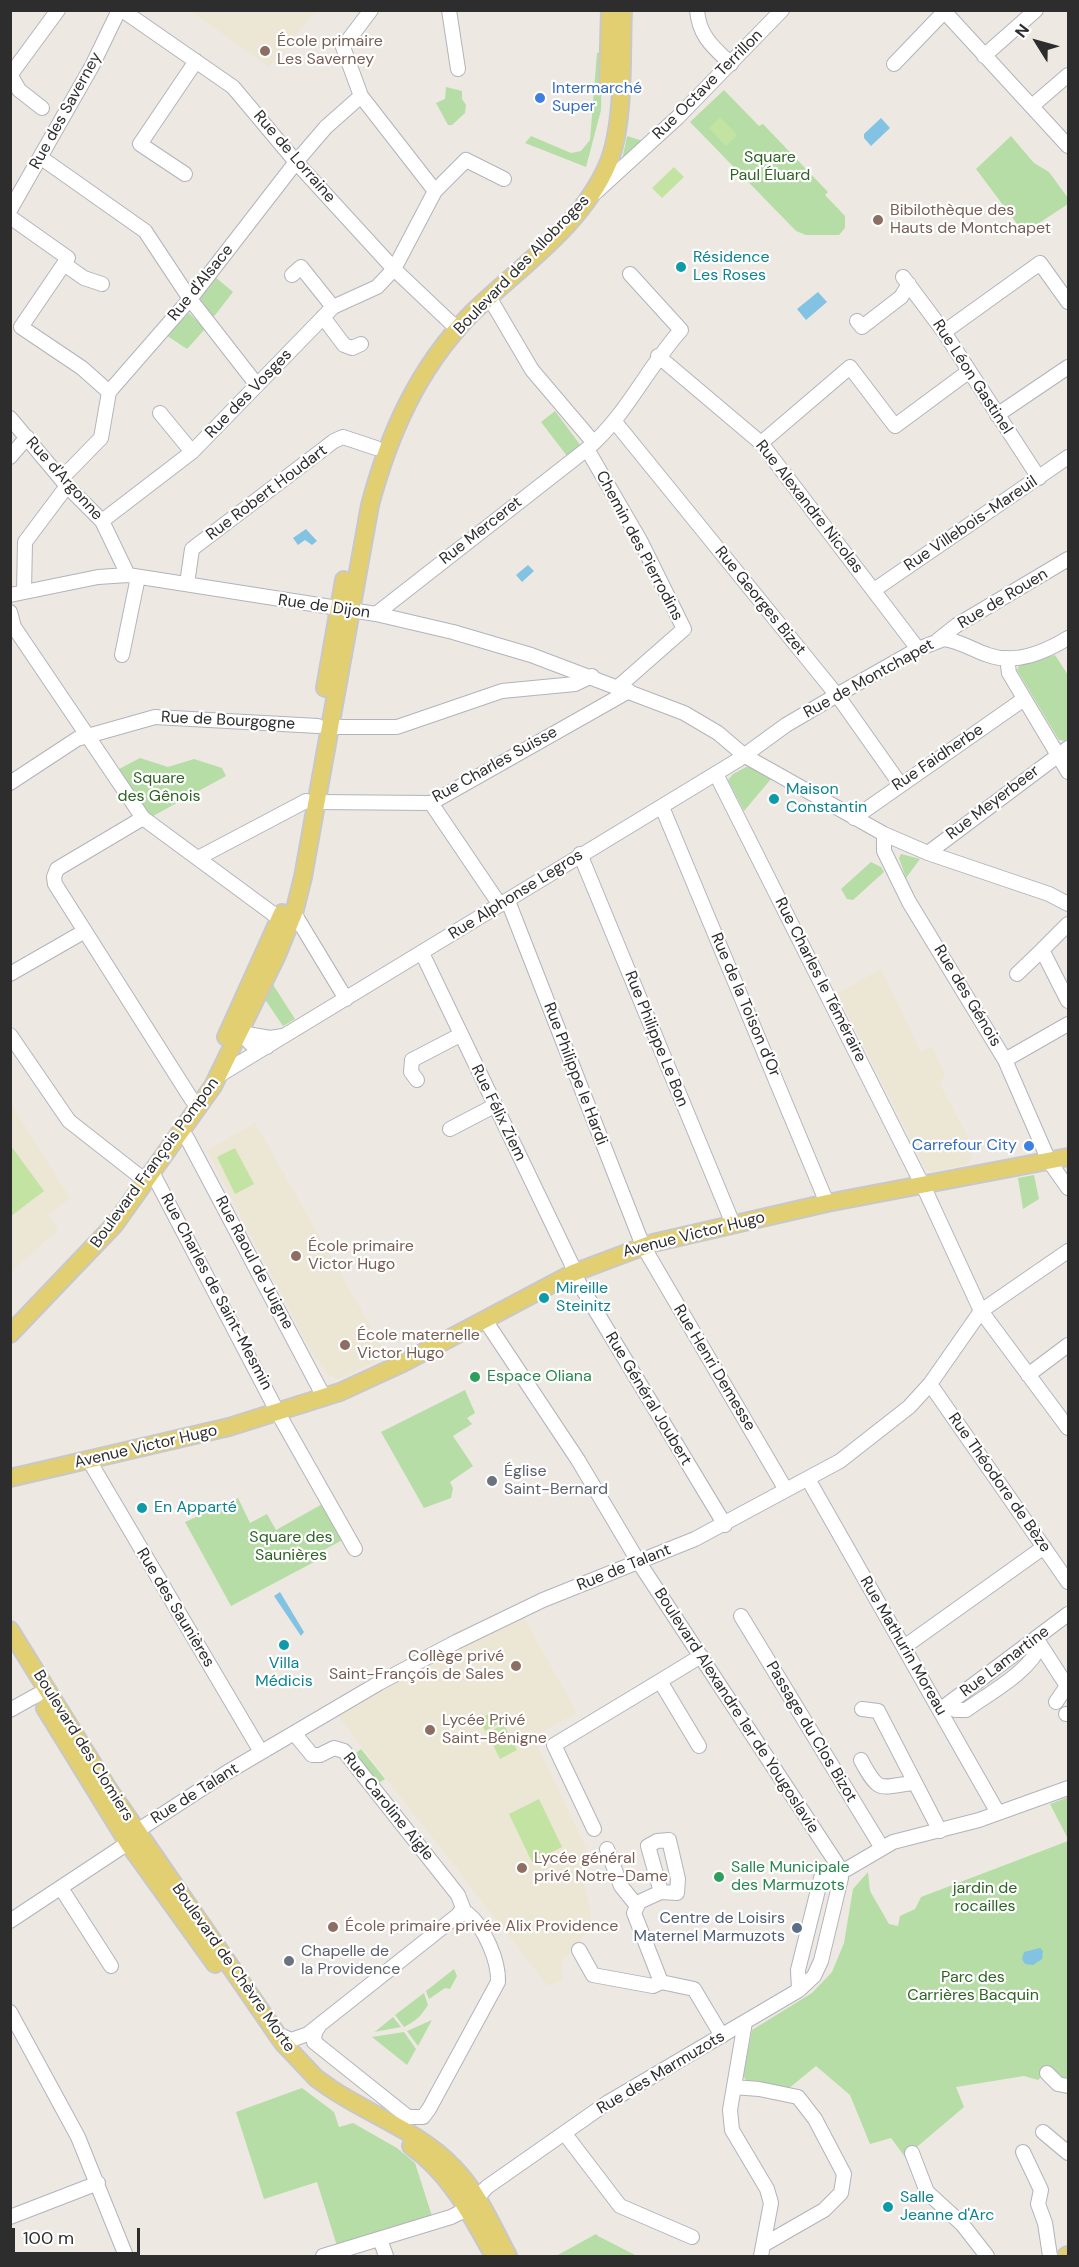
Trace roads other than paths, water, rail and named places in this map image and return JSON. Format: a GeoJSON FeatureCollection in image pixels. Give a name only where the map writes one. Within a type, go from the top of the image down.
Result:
{"type":"FeatureCollection","features":[{"type":"Feature","properties":{"kind":"main road","name":"Boulevard des Allobroges"},"geometry":{"type":"LineString","coordinates":[[344,610],[360,503],[376,448],[387,420],[414,372],[451,323],[567,210],[589,180],[600,156],[606,129],[610,10]]}},
{"type":"Feature","properties":{"kind":"main road","name":"Boulevard des Allobroges"},"geometry":{"type":"LineString","coordinates":[[344,610],[370,505],[397,423],[412,393],[437,356],[489,297],[566,225],[592,195],[609,162],[617,129],[623,10]]}},
{"type":"Feature","properties":{"kind":"main road","name":"Boulevard François Pompon"},"geometry":{"type":"LineString","coordinates":[[10,1320],[88,1240],[178,1135],[219,1076],[241,1033],[287,916],[291,884],[311,801],[344,610]]}},
{"type":"Feature","properties":{"kind":"main road","name":"Boulevard François Pompon"},"geometry":{"type":"LineString","coordinates":[[10,1334],[96,1246],[145,1174],[192,1100],[221,1048],[266,951],[287,916]]}},
{"type":"Feature","properties":{"kind":"main road"},"geometry":{"type":"LineString","coordinates":[[221,1048],[241,1033],[242,1015],[258,981],[266,951]]}},
{"type":"Feature","properties":{"kind":"main road","name":"Avenue Victor Hugo"},"geometry":{"type":"LineString","coordinates":[[11,1478],[90,1462],[278,1413],[403,1363],[573,1273],[643,1246],[827,1203],[1068,1157]]}},
{"type":"Feature","properties":{"kind":"main road","name":"Boulevard des Clomiers"},"geometry":{"type":"LineString","coordinates":[[10,1630],[132,1837]]}},
{"type":"Feature","properties":{"kind":"main road","name":"Boulevard des Clomiers"},"geometry":{"type":"LineString","coordinates":[[10,1650],[37,1695],[132,1837]]}},
{"type":"Feature","properties":{"kind":"main road","name":"Boulevard de Chèvre Morte"},"geometry":{"type":"LineString","coordinates":[[132,1837],[303,2065],[345,2098],[435,2150],[452,2165],[508,2256]]}},
{"type":"Feature","properties":{"kind":"main road","name":"Boulevard de Chèvre Morte"},"geometry":{"type":"LineString","coordinates":[[132,1837],[276,2048],[298,2074],[336,2103],[422,2154],[475,2202],[494,2256]]}},
{"type":"Feature","properties":{"kind":"main road"},"geometry":{"type":"LineString","coordinates":[[475,2202],[502,2256]]}},
{"type":"Feature","properties":{"kind":"street"},"geometry":{"type":"LineString","coordinates":[[42,108],[19,90],[11,74],[58,10]]}},
{"type":"Feature","properties":{"kind":"street","name":"Rue de Lorraine"},"geometry":{"type":"LineString","coordinates":[[120,10],[233,87],[296,162],[394,269],[451,323]]}},
{"type":"Feature","properties":{"kind":"street","name":"Rue des Saverney"},"geometry":{"type":"LineString","coordinates":[[10,210],[120,10]]}},
{"type":"Feature","properties":{"kind":"street"},"geometry":{"type":"LineString","coordinates":[[371,10],[343,47],[362,96],[435,191]]}},
{"type":"Feature","properties":{"kind":"street"},"geometry":{"type":"LineString","coordinates":[[449,10],[458,69]]}},
{"type":"Feature","properties":{"kind":"street"},"geometry":{"type":"LineString","coordinates":[[698,10],[698,25],[702,35],[731,64]]}},
{"type":"Feature","properties":{"kind":"street","name":"Rue Octave Terrillon"},"geometry":{"type":"LineString","coordinates":[[592,195],[634,159],[731,64],[782,10]]}},
{"type":"Feature","properties":{"kind":"street"},"geometry":{"type":"LineString","coordinates":[[984,56],[1036,10]]}},
{"type":"Feature","properties":{"kind":"street"},"geometry":{"type":"LineString","coordinates":[[894,64],[943,11],[1068,146]]}},
{"type":"Feature","properties":{"kind":"street"},"geometry":{"type":"LineString","coordinates":[[185,174],[140,144],[195,61]]}},
{"type":"Feature","properties":{"kind":"street"},"geometry":{"type":"LineString","coordinates":[[1032,106],[1068,75]]}},
{"type":"Feature","properties":{"kind":"street","name":"Rue d'Alsace"},"geometry":{"type":"LineString","coordinates":[[109,392],[190,299],[296,162],[326,127],[362,96]]}},
{"type":"Feature","properties":{"kind":"street"},"geometry":{"type":"LineString","coordinates":[[40,157],[145,231],[190,299],[257,385]]}},
{"type":"Feature","properties":{"kind":"street"},"geometry":{"type":"LineString","coordinates":[[609,162],[620,165],[634,159]]}},
{"type":"Feature","properties":{"kind":"street","name":"Rue des Vosges"},"geometry":{"type":"LineString","coordinates":[[102,521],[192,452],[328,312],[377,287],[394,269],[435,191],[466,160],[504,179]]}},
{"type":"Feature","properties":{"kind":"street"},"geometry":{"type":"LineString","coordinates":[[10,179],[24,186]]}},
{"type":"Feature","properties":{"kind":"street"},"geometry":{"type":"LineString","coordinates":[[10,217],[68,258],[21,327],[81,368],[109,392],[101,438],[64,483],[25,542],[17,594]]}},
{"type":"Feature","properties":{"kind":"street"},"geometry":{"type":"LineString","coordinates":[[944,333],[1040,263],[1068,302]]}},
{"type":"Feature","properties":{"kind":"street"},"geometry":{"type":"LineString","coordinates":[[64,264],[84,278],[102,284]]}},
{"type":"Feature","properties":{"kind":"street"},"geometry":{"type":"LineString","coordinates":[[292,275],[301,267],[328,312],[344,345],[352,348],[361,344]]}},
{"type":"Feature","properties":{"kind":"street","name":"Rue Merceret"},"geometry":{"type":"LineString","coordinates":[[376,614],[590,446],[615,422],[658,356],[681,330],[630,274]]}},
{"type":"Feature","properties":{"kind":"street","name":"Rue Léon Gastinel"},"geometry":{"type":"LineString","coordinates":[[901,297],[906,281],[944,333],[1039,478]]}},
{"type":"Feature","properties":{"kind":"street"},"geometry":{"type":"LineString","coordinates":[[489,297],[532,370],[590,446]]}},
{"type":"Feature","properties":{"kind":"street"},"geometry":{"type":"LineString","coordinates":[[856,321],[862,327],[901,297],[911,300],[920,299]]}},
{"type":"Feature","properties":{"kind":"street","name":"Rue Alexandre Nicolas"},"geometry":{"type":"LineString","coordinates":[[658,356],[761,443],[918,649]]}},
{"type":"Feature","properties":{"kind":"street"},"geometry":{"type":"LineString","coordinates":[[761,443],[850,367],[895,426],[968,372]]}},
{"type":"Feature","properties":{"kind":"street"},"geometry":{"type":"LineString","coordinates":[[997,415],[1068,367]]}},
{"type":"Feature","properties":{"kind":"street"},"geometry":{"type":"LineString","coordinates":[[160,413],[192,452]]}},
{"type":"Feature","properties":{"kind":"street","name":"Rue d'Argonne"},"geometry":{"type":"LineString","coordinates":[[10,418],[64,483],[102,521],[133,576]]}},
{"type":"Feature","properties":{"kind":"street","name":"Rue Georges Bizet"},"geometry":{"type":"LineString","coordinates":[[615,422],[837,695],[900,784]]}},
{"type":"Feature","properties":{"kind":"street"},"geometry":{"type":"LineString","coordinates":[[10,457],[27,437]]}},
{"type":"Feature","properties":{"kind":"street","name":"Rue Robert Houdart"},"geometry":{"type":"LineString","coordinates":[[187,584],[192,549],[334,441],[344,437],[376,448]]}},
{"type":"Feature","properties":{"kind":"street","name":"Chemin des Pierrodins"},"geometry":{"type":"LineString","coordinates":[[590,446],[684,629],[624,689]]}},
{"type":"Feature","properties":{"kind":"street","name":"Rue Villebois-Mareuil"},"geometry":{"type":"LineString","coordinates":[[874,590],[1068,457]]}},
{"type":"Feature","properties":{"kind":"street","name":"Rue de Rouen"},"geometry":{"type":"LineString","coordinates":[[938,640],[957,625],[1068,560]]}},
{"type":"Feature","properties":{"kind":"street"},"geometry":{"type":"LineString","coordinates":[[122,655],[133,576]]}},
{"type":"Feature","properties":{"kind":"street","name":"Rue de Dijon"},"geometry":{"type":"LineString","coordinates":[[17,594],[98,577],[133,576],[376,614],[453,632],[592,676],[684,713],[718,733],[745,756],[884,834],[928,853],[1049,894],[1068,904]]}},
{"type":"Feature","properties":{"kind":"street"},"geometry":{"type":"LineString","coordinates":[[10,612],[14,627],[143,818],[198,858],[287,916],[346,999]]}},
{"type":"Feature","properties":{"kind":"street","name":"Rue de Montchapet"},"geometry":{"type":"LineString","coordinates":[[745,756],[786,725],[918,649],[938,640],[950,640],[990,656],[1016,659],[1049,650],[1068,638]]}},
{"type":"Feature","properties":{"kind":"street"},"geometry":{"type":"LineString","coordinates":[[1007,658],[1007,668],[1024,699],[1063,751],[1068,772]]}},
{"type":"Feature","properties":{"kind":"street","name":"Rue de Bourgogne"},"geometry":{"type":"LineString","coordinates":[[10,783],[77,739],[155,717],[323,726],[397,727],[502,691],[575,684],[592,676]]}},
{"type":"Feature","properties":{"kind":"street","name":"Rue Charles Suisse"},"geometry":{"type":"LineString","coordinates":[[198,858],[311,801],[431,803],[624,689]]}},
{"type":"Feature","properties":{"kind":"street","name":"Rue Faidherbe"},"geometry":{"type":"LineString","coordinates":[[854,818],[1024,699]]}},
{"type":"Feature","properties":{"kind":"street","name":"Rue Meyerbeer"},"geometry":{"type":"LineString","coordinates":[[928,853],[1063,751]]}},
{"type":"Feature","properties":{"kind":"street","name":"Rue Alphonse Legros"},"geometry":{"type":"LineString","coordinates":[[219,1076],[266,1042],[288,1034],[745,756]]}},
{"type":"Feature","properties":{"kind":"street","name":"Rue Charles le Téméraire"},"geometry":{"type":"LineString","coordinates":[[716,774],[923,1186],[981,1311],[1068,1428]]}},
{"type":"Feature","properties":{"kind":"street","name":"Rue Philippe le Hardi"},"geometry":{"type":"LineString","coordinates":[[431,803],[504,903],[643,1246]]}},
{"type":"Feature","properties":{"kind":"street","name":"Rue de la Toison d'Or"},"geometry":{"type":"LineString","coordinates":[[662,807],[827,1203]]}},
{"type":"Feature","properties":{"kind":"street"},"geometry":{"type":"LineString","coordinates":[[143,818],[57,869],[54,877],[55,884],[192,1100]]}},
{"type":"Feature","properties":{"kind":"street","name":"Rue des Génois"},"geometry":{"type":"LineString","coordinates":[[884,834],[884,851],[909,902],[1005,1060],[1049,1161],[1068,1188]]}},
{"type":"Feature","properties":{"kind":"street","name":"Rue Philippe Le Bon"},"geometry":{"type":"LineString","coordinates":[[580,855],[733,1224]]}},
{"type":"Feature","properties":{"kind":"street"},"geometry":{"type":"LineString","coordinates":[[1017,974],[1068,924]]}},
{"type":"Feature","properties":{"kind":"street"},"geometry":{"type":"LineString","coordinates":[[10,974],[85,931]]}},
{"type":"Feature","properties":{"kind":"street"},"geometry":{"type":"LineString","coordinates":[[1042,950],[1068,1001]]}},
{"type":"Feature","properties":{"kind":"street","name":"Rue Félix Ziem"},"geometry":{"type":"LineString","coordinates":[[422,953],[573,1267],[573,1273]]}},
{"type":"Feature","properties":{"kind":"street"},"geometry":{"type":"LineString","coordinates":[[253,1007],[255,1024],[266,1042]]}},
{"type":"Feature","properties":{"kind":"street"},"geometry":{"type":"LineString","coordinates":[[1005,1060],[1068,1024]]}},
{"type":"Feature","properties":{"kind":"street","name":"Rue Alphonse Legros"},"geometry":{"type":"LineString","coordinates":[[241,1033],[266,1042]]}},
{"type":"Feature","properties":{"kind":"street"},"geometry":{"type":"LineString","coordinates":[[10,1035],[69,1121],[145,1174]]}},
{"type":"Feature","properties":{"kind":"street"},"geometry":{"type":"LineString","coordinates":[[417,1080],[411,1072],[412,1060],[460,1035]]}},
{"type":"Feature","properties":{"kind":"street"},"geometry":{"type":"LineString","coordinates":[[450,1129],[495,1106]]}},
{"type":"Feature","properties":{"kind":"street","name":"Rue Raoul de Juigne"},"geometry":{"type":"LineString","coordinates":[[178,1135],[187,1138],[324,1396]]}},
{"type":"Feature","properties":{"kind":"street","name":"Rue Charles de Saint-Mesmin"},"geometry":{"type":"LineString","coordinates":[[145,1174],[278,1413]]}},
{"type":"Feature","properties":{"kind":"street","name":"Rue Henri Demesse"},"geometry":{"type":"LineString","coordinates":[[643,1246],[786,1490]]}},
{"type":"Feature","properties":{"kind":"street","name":"Rue de Talant"},"geometry":{"type":"LineString","coordinates":[[10,1921],[261,1752],[465,1637],[725,1525],[840,1461],[909,1407],[930,1384],[981,1311],[1068,1251]]}},
{"type":"Feature","properties":{"kind":"street","name":"Rue Général Joubert"},"geometry":{"type":"LineString","coordinates":[[573,1273],[725,1525]]}},
{"type":"Feature","properties":{"kind":"street"},"geometry":{"type":"LineString","coordinates":[[500,1343],[501,1324],[510,1307]]}},
{"type":"Feature","properties":{"kind":"street","name":"Boulevard Alexandre 1er de Yougoslavie"},"geometry":{"type":"LineString","coordinates":[[485,1320],[578,1460],[638,1561],[840,1871]]}},
{"type":"Feature","properties":{"kind":"street"},"geometry":{"type":"LineString","coordinates":[[1028,1375],[1068,1345]]}},
{"type":"Feature","properties":{"kind":"street","name":"Rue Théodore de Bèze"},"geometry":{"type":"LineString","coordinates":[[930,1384],[1068,1582]]}},
{"type":"Feature","properties":{"kind":"street"},"geometry":{"type":"LineString","coordinates":[[278,1413],[355,1549]]}},
{"type":"Feature","properties":{"kind":"street","name":"Rue des Saunières"},"geometry":{"type":"LineString","coordinates":[[90,1462],[261,1752]]}},
{"type":"Feature","properties":{"kind":"street","name":"Rue Mathurin Moreau"},"geometry":{"type":"LineString","coordinates":[[808,1479],[904,1647],[944,1707],[998,1813]]}},
{"type":"Feature","properties":{"kind":"street"},"geometry":{"type":"LineString","coordinates":[[904,1647],[1044,1547]]}},
{"type":"Feature","properties":{"kind":"street","name":"Rue Lamartine"},"geometry":{"type":"LineString","coordinates":[[944,1707],[1039,1642],[1068,1614]]}},
{"type":"Feature","properties":{"kind":"street","name":"Passage du Clos Bizot"},"geometry":{"type":"LineString","coordinates":[[741,1616],[882,1848]]}},
{"type":"Feature","properties":{"kind":"street"},"geometry":{"type":"LineString","coordinates":[[1039,1642],[1067,1686],[1056,1702]]}},
{"type":"Feature","properties":{"kind":"street"},"geometry":{"type":"LineString","coordinates":[[594,1828],[554,1745],[701,1656]]}},
{"type":"Feature","properties":{"kind":"street"},"geometry":{"type":"LineString","coordinates":[[660,1681],[699,1746]]}},
{"type":"Feature","properties":{"kind":"street"},"geometry":{"type":"LineString","coordinates":[[10,1710],[37,1695]]}},
{"type":"Feature","properties":{"kind":"street"},"geometry":{"type":"LineString","coordinates":[[862,1709],[878,1711],[940,1831]]}},
{"type":"Feature","properties":{"kind":"street","name":"Rue Caroline Aigle"},"geometry":{"type":"LineString","coordinates":[[294,1733],[306,1750],[314,1756],[334,1748],[342,1749],[459,1895],[463,1906],[459,1915]]}},
{"type":"Feature","properties":{"kind":"street"},"geometry":{"type":"LineString","coordinates":[[861,1760],[873,1782],[880,1787],[891,1788],[915,1783]]}},
{"type":"Feature","properties":{"kind":"street"},"geometry":{"type":"LineString","coordinates":[[799,1990],[798,1970],[821,1878],[840,1871],[893,1842],[940,1831],[1068,1788]]}},
{"type":"Feature","properties":{"kind":"street"},"geometry":{"type":"LineString","coordinates":[[607,1849],[621,1886],[637,1906]]}},
{"type":"Feature","properties":{"kind":"street","name":"Rue des Marmuzots"},"geometry":{"type":"LineString","coordinates":[[475,2202],[607,2103],[799,1990],[814,1976],[821,1961],[840,1871]]}},
{"type":"Feature","properties":{"kind":"street"},"geometry":{"type":"LineString","coordinates":[[61,1887],[111,1966]]}},
{"type":"Feature","properties":{"kind":"street"},"geometry":{"type":"LineString","coordinates":[[661,1892],[639,1902],[634,1913],[661,1982]]}},
{"type":"Feature","properties":{"kind":"street"},"geometry":{"type":"LineString","coordinates":[[278,2034],[287,2040],[297,2039],[319,2026],[459,1915],[467,1913],[478,1924],[497,1966],[498,1982],[426,2114],[418,2119],[408,2117],[314,2042],[307,2042],[302,2047],[303,2065]]}},
{"type":"Feature","properties":{"kind":"street"},"geometry":{"type":"LineString","coordinates":[[579,1950],[593,1975],[653,1986],[661,1982],[694,1989],[722,2036]]}},
{"type":"Feature","properties":{"kind":"street"},"geometry":{"type":"LineString","coordinates":[[10,2012],[78,2137],[126,2256]]}},
{"type":"Feature","properties":{"kind":"street"},"geometry":{"type":"LineString","coordinates":[[745,2022],[730,2110],[732,2130],[767,2189],[771,2204],[762,2251]]}},
{"type":"Feature","properties":{"kind":"street"},"geometry":{"type":"LineString","coordinates":[[314,2042],[315,2032],[319,2026]]}},
{"type":"Feature","properties":{"kind":"street"},"geometry":{"type":"LineString","coordinates":[[1043,2077],[1063,2085]]}},
{"type":"Feature","properties":{"kind":"street"},"geometry":{"type":"LineString","coordinates":[[734,2087],[759,2089],[798,2097],[815,2119],[844,2174],[841,2193],[824,2210],[762,2251]]}},
{"type":"Feature","properties":{"kind":"street"},"geometry":{"type":"LineString","coordinates":[[1043,2132],[1068,2153]]}},
{"type":"Feature","properties":{"kind":"street"},"geometry":{"type":"LineString","coordinates":[[565,2134],[620,2206],[692,2237]]}},
{"type":"Feature","properties":{"kind":"street"},"geometry":{"type":"LineString","coordinates":[[1023,2152],[1041,2190],[1038,2204],[1045,2223],[1050,2256]]}},
{"type":"Feature","properties":{"kind":"street"},"geometry":{"type":"LineString","coordinates":[[912,2153],[927,2192],[962,2224],[987,2256]]}},
{"type":"Feature","properties":{"kind":"street"},"geometry":{"type":"LineString","coordinates":[[10,2217],[98,2183]]}},
{"type":"Feature","properties":{"kind":"street"},"geometry":{"type":"LineString","coordinates":[[324,2256],[380,2239],[475,2202]]}},
{"type":"Feature","properties":{"kind":"street"},"geometry":{"type":"LineString","coordinates":[[380,2239],[386,2256]]}},
{"type":"Feature","properties":{"kind":"water"},"geometry":{"type":"Polygon","coordinates":[[[881,118],[890,128],[871,146],[864,138],[864,134],[881,118]]]}},
{"type":"Feature","properties":{"kind":"water"},"geometry":{"type":"Polygon","coordinates":[[[818,292],[827,302],[806,320],[797,309],[818,292]]]}},
{"type":"Feature","properties":{"kind":"water"},"geometry":{"type":"Polygon","coordinates":[[[306,529],[317,541],[312,545],[305,540],[298,545],[293,538],[306,529]]]}},
{"type":"Feature","properties":{"kind":"water"},"geometry":{"type":"Polygon","coordinates":[[[528,565],[534,571],[522,582],[516,575],[528,565]]]}},
{"type":"Feature","properties":{"kind":"water"},"geometry":{"type":"Polygon","coordinates":[[[280,1592],[304,1632],[301,1636],[274,1596],[280,1592]]]}},
{"type":"Feature","properties":{"kind":"water"},"geometry":{"type":"Polygon","coordinates":[[[1040,1948],[1043,1951],[1042,1959],[1033,1965],[1025,1964],[1022,1959],[1024,1952],[1040,1948]]]}},
{"type":"Feature","properties":{"kind":"place","name":"École primaire Les Saverney"},"geometry":{"type":"Point","coordinates":[265,51]}},
{"type":"Feature","properties":{"kind":"place","name":"Intermarché Super"},"geometry":{"type":"Point","coordinates":[540,98]}},
{"type":"Feature","properties":{"kind":"place","name":"Bibilothèque des Hauts de Montchapet"},"geometry":{"type":"Point","coordinates":[878,220]}},
{"type":"Feature","properties":{"kind":"place","name":"Résidence Les Roses"},"geometry":{"type":"Point","coordinates":[681,267]}},
{"type":"Feature","properties":{"kind":"place","name":"Maison Constantin"},"geometry":{"type":"Point","coordinates":[774,799]}},
{"type":"Feature","properties":{"kind":"place","name":"Carrefour City"},"geometry":{"type":"Point","coordinates":[1029,1146]}},
{"type":"Feature","properties":{"kind":"place","name":"École primaire Victor Hugo"},"geometry":{"type":"Point","coordinates":[296,1256]}},
{"type":"Feature","properties":{"kind":"place","name":"Mireille Steinitz"},"geometry":{"type":"Point","coordinates":[544,1298]}},
{"type":"Feature","properties":{"kind":"place","name":"École maternelle Victor Hugo"},"geometry":{"type":"Point","coordinates":[345,1345]}},
{"type":"Feature","properties":{"kind":"place","name":"Espace Oliana"},"geometry":{"type":"Point","coordinates":[475,1377]}},
{"type":"Feature","properties":{"kind":"place","name":"Église Saint-Bernard"},"geometry":{"type":"Point","coordinates":[492,1481]}},
{"type":"Feature","properties":{"kind":"place","name":"En Apparté"},"geometry":{"type":"Point","coordinates":[142,1508]}},
{"type":"Feature","properties":{"kind":"place","name":"Villa Médicis"},"geometry":{"type":"Point","coordinates":[284,1645]}},
{"type":"Feature","properties":{"kind":"place","name":"Collège privé Saint-François de Sales"},"geometry":{"type":"Point","coordinates":[516,1666]}},
{"type":"Feature","properties":{"kind":"place","name":"Lycée Privé Saint-Bénigne"},"geometry":{"type":"Point","coordinates":[430,1730]}},
{"type":"Feature","properties":{"kind":"place","name":"Lycée général privé Notre-Dame"},"geometry":{"type":"Point","coordinates":[522,1868]}},
{"type":"Feature","properties":{"kind":"place","name":"Salle Municipale des Marmuzots"},"geometry":{"type":"Point","coordinates":[719,1877]}},
{"type":"Feature","properties":{"kind":"place","name":"École primaire privée Alix Providence"},"geometry":{"type":"Point","coordinates":[333,1927]}},
{"type":"Feature","properties":{"kind":"place","name":"Centre de Loisirs Maternel Marmuzots"},"geometry":{"type":"Point","coordinates":[797,1928]}},
{"type":"Feature","properties":{"kind":"place","name":"Chapelle de la Providence"},"geometry":{"type":"Point","coordinates":[289,1961]}},
{"type":"Feature","properties":{"kind":"place","name":"Salle Jeanne d'Arc"},"geometry":{"type":"Point","coordinates":[888,2207]}},
{"type":"Feature","properties":{"kind":"park label","name":"Square Paul Éluard"},"geometry":{"type":"Point","coordinates":[770,167]}},
{"type":"Feature","properties":{"kind":"park label","name":"Square des Gênois"},"geometry":{"type":"Point","coordinates":[159,788]}},
{"type":"Feature","properties":{"kind":"park label","name":"Square des Saunières"},"geometry":{"type":"Point","coordinates":[291,1547]}},
{"type":"Feature","properties":{"kind":"park label","name":"jardin de rocailles"},"geometry":{"type":"Point","coordinates":[985,1898]}},
{"type":"Feature","properties":{"kind":"park label","name":"Parc des Carrières Bacquin"},"geometry":{"type":"Point","coordinates":[973,1987]}}]}
